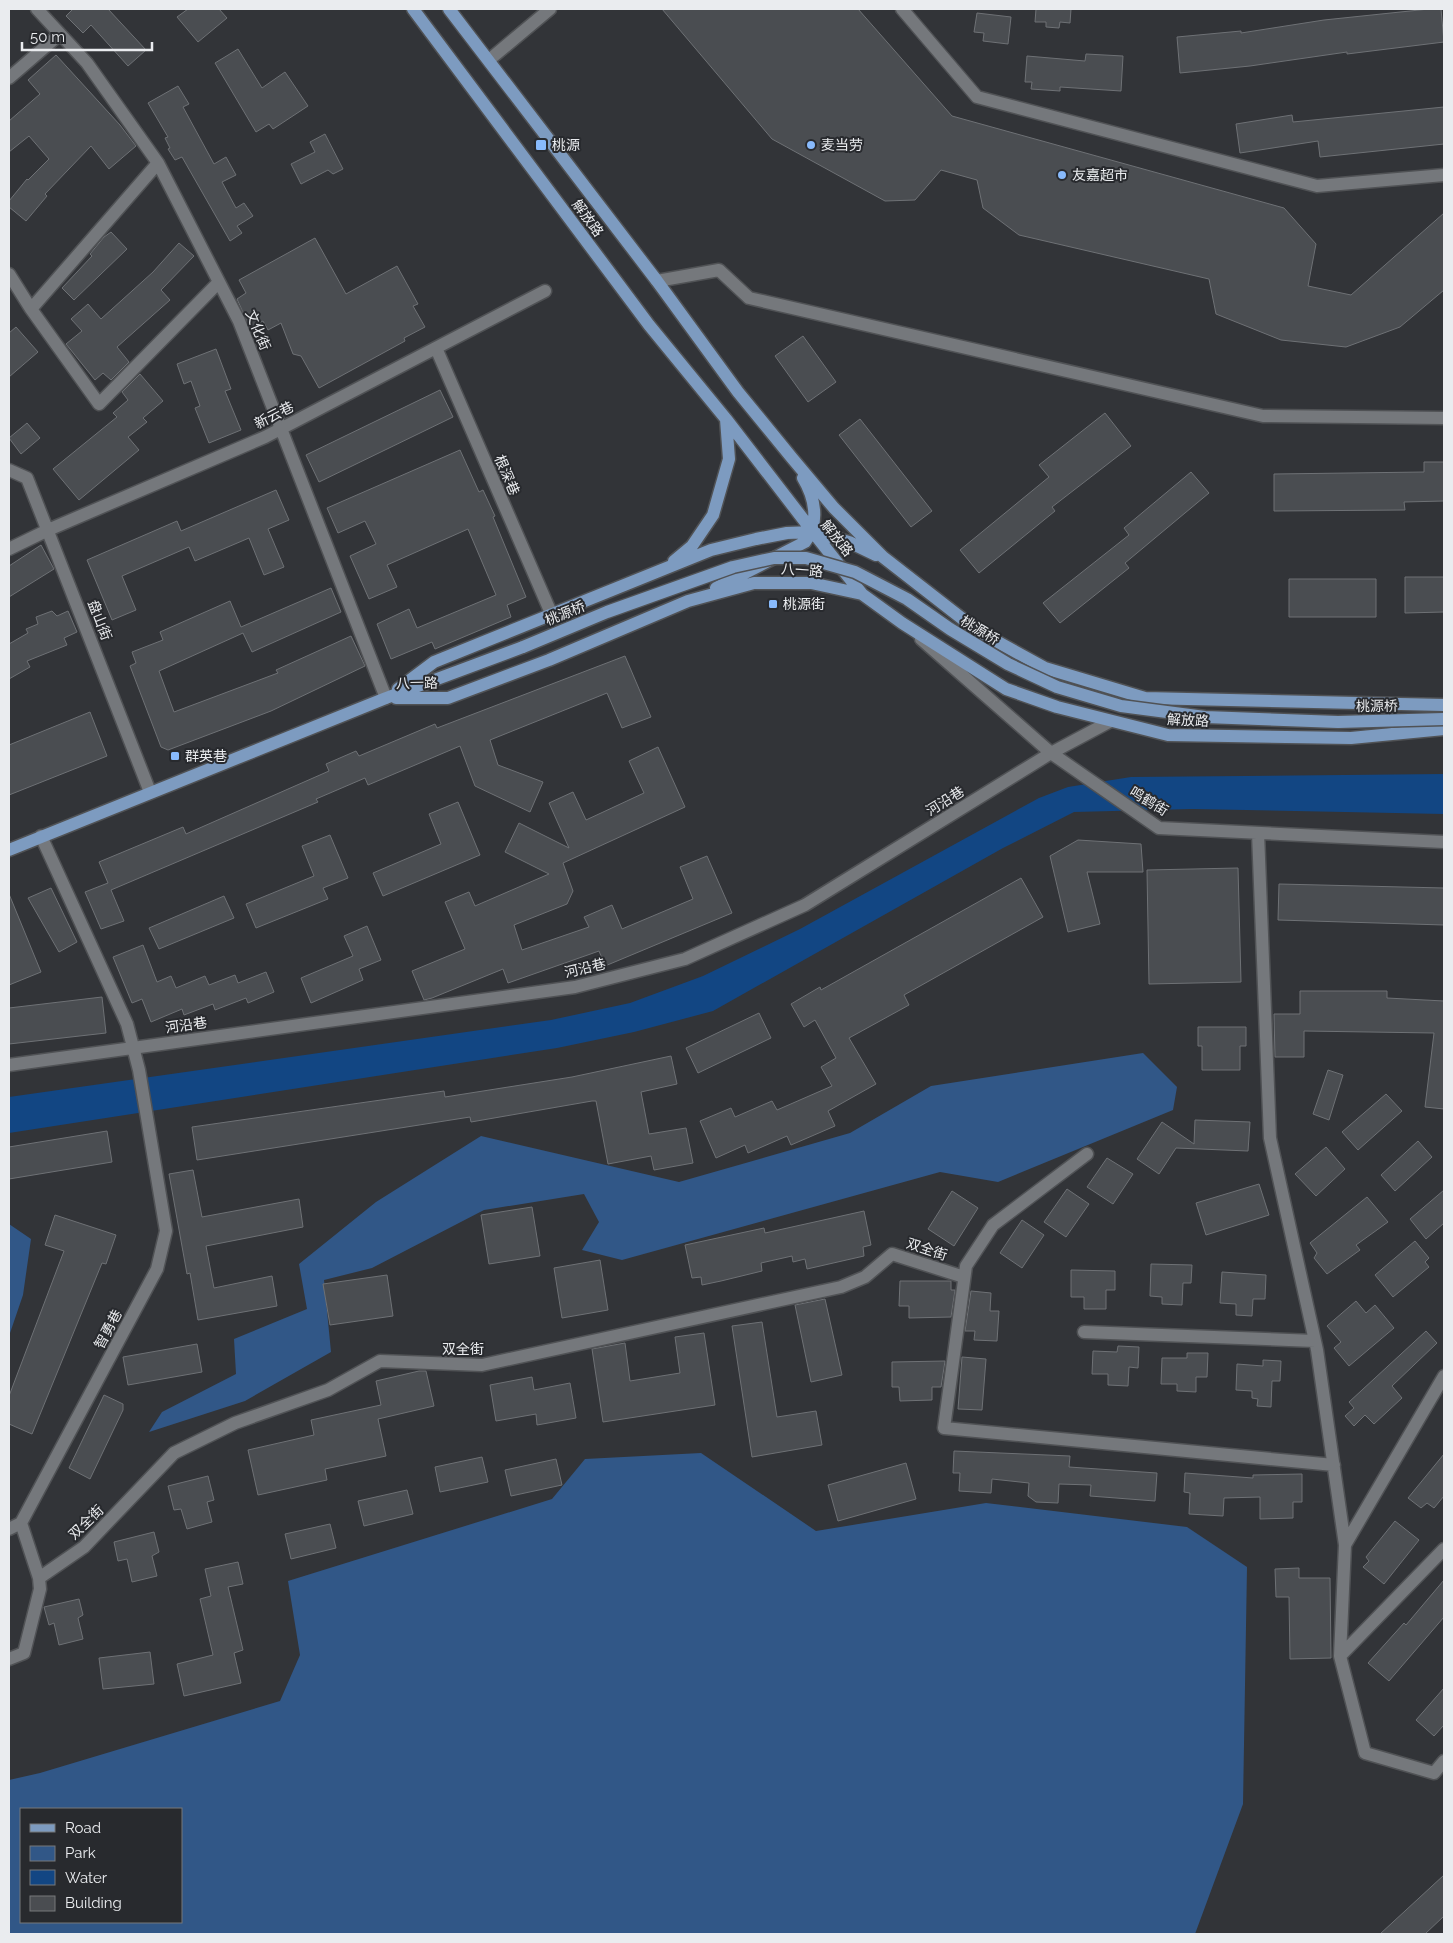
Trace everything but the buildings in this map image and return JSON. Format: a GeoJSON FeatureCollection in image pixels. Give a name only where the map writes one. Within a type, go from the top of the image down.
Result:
{"type":"FeatureCollection","features":[{"type":"Feature","properties":{"kind":"main road","name":"解放路"},"geometry":{"type":"LineString","coordinates":[[413,9],[649,325],[726,419],[862,594],[902,623],[1006,689],[1057,708],[1168,735],[1351,738],[1444,729]]}},
{"type":"Feature","properties":{"kind":"main road","name":"解放路"},"geometry":{"type":"LineString","coordinates":[[449,9],[657,281],[738,392],[834,508],[883,558],[986,636],[1045,668],[1145,698],[1444,705]]}},
{"type":"Feature","properties":{"kind":"main road"},"geometry":{"type":"LineString","coordinates":[[665,569],[692,546],[714,515],[729,459],[726,419]]}},
{"type":"Feature","properties":{"kind":"main road"},"geometry":{"type":"LineString","coordinates":[[688,601],[794,550],[806,542],[813,532],[815,514],[811,496],[792,458]]}},
{"type":"Feature","properties":{"kind":"main road"},"geometry":{"type":"LineString","coordinates":[[386,698],[434,662],[551,613],[711,550],[787,533],[813,532],[849,542],[883,558]]}},
{"type":"Feature","properties":{"kind":"main road","name":"桃源桥"},"geometry":{"type":"LineString","coordinates":[[386,698],[524,647],[607,612],[733,567],[774,558],[806,558],[856,572],[908,599],[950,629],[1008,664],[1057,688],[1121,706],[1204,716],[1338,722],[1444,719]]}},
{"type":"Feature","properties":{"kind":"main road","name":"八一路"},"geometry":{"type":"LineString","coordinates":[[9,850],[386,698],[448,698],[549,660],[688,601],[754,583],[811,583],[862,594]]}},
{"type":"Feature","properties":{"kind":"street","name":"文化街"},"geometry":{"type":"LineString","coordinates":[[37,9],[86,63],[158,163],[239,321],[386,698]]}},
{"type":"Feature","properties":{"kind":"street"},"geometry":{"type":"LineString","coordinates":[[489,60],[550,9]]}},
{"type":"Feature","properties":{"kind":"street"},"geometry":{"type":"LineString","coordinates":[[902,9],[977,97],[1317,186],[1444,175]]}},
{"type":"Feature","properties":{"kind":"street"},"geometry":{"type":"LineString","coordinates":[[9,78],[60,34]]}},
{"type":"Feature","properties":{"kind":"street"},"geometry":{"type":"LineString","coordinates":[[31,309],[158,163]]}},
{"type":"Feature","properties":{"kind":"street"},"geometry":{"type":"LineString","coordinates":[[657,281],[719,270],[749,298],[1263,416],[1444,418]]}},
{"type":"Feature","properties":{"kind":"street"},"geometry":{"type":"LineString","coordinates":[[9,274],[31,309],[98,404],[219,282]]}},
{"type":"Feature","properties":{"kind":"street","name":"新云巷"},"geometry":{"type":"LineString","coordinates":[[9,549],[48,530],[282,429],[545,290]]}},
{"type":"Feature","properties":{"kind":"street","name":"根深巷"},"geometry":{"type":"LineString","coordinates":[[436,348],[551,613]]}},
{"type":"Feature","properties":{"kind":"street","name":"盘山街"},"geometry":{"type":"LineString","coordinates":[[9,470],[27,478],[150,792]]}},
{"type":"Feature","properties":{"kind":"street","name":"鸣鹤街"},"geometry":{"type":"LineString","coordinates":[[902,623],[1051,753],[1159,828],[1444,842]]}},
{"type":"Feature","properties":{"kind":"street","name":"河沿巷"},"geometry":{"type":"LineString","coordinates":[[9,1065],[575,987],[685,959],[805,905],[1051,753],[1109,722]]}},
{"type":"Feature","properties":{"kind":"street"},"geometry":{"type":"LineString","coordinates":[[1258,833],[1270,1138],[1315,1342],[1345,1545],[1340,1656],[1365,1753],[1434,1773],[1444,1761]]}},
{"type":"Feature","properties":{"kind":"street","name":"智勇巷"},"geometry":{"type":"LineString","coordinates":[[21,1522],[158,1269],[166,1230],[139,1070],[127,1024],[41,836]]}},
{"type":"Feature","properties":{"kind":"street"},"geometry":{"type":"LineString","coordinates":[[1087,1154],[993,1225],[966,1266],[944,1428],[1334,1465]]}},
{"type":"Feature","properties":{"kind":"street","name":"双全街"},"geometry":{"type":"LineString","coordinates":[[39,1578],[84,1547],[174,1453],[235,1423],[328,1390],[380,1361],[482,1366],[841,1286],[865,1278],[892,1254],[964,1277]]}},
{"type":"Feature","properties":{"kind":"street"},"geometry":{"type":"LineString","coordinates":[[1084,1332],[1315,1342]]}},
{"type":"Feature","properties":{"kind":"street"},"geometry":{"type":"LineString","coordinates":[[1345,1545],[1444,1376]]}},
{"type":"Feature","properties":{"kind":"street"},"geometry":{"type":"LineString","coordinates":[[9,1529],[21,1522],[39,1578],[40,1589],[24,1653],[9,1660]]}},
{"type":"Feature","properties":{"kind":"street"},"geometry":{"type":"LineString","coordinates":[[1340,1656],[1444,1549]]}},
{"type":"Feature","properties":{"kind":"green space"},"geometry":{"type":"Polygon","coordinates":[[[1143,1053],[1177,1087],[1173,1110],[998,1182],[940,1172],[622,1260],[582,1250],[599,1222],[584,1194],[484,1210],[372,1268],[324,1280],[331,1352],[245,1401],[149,1432],[162,1412],[236,1374],[234,1339],[307,1309],[299,1264],[376,1202],[481,1136],[679,1182],[850,1133],[931,1086],[1143,1053]]]}},
{"type":"Feature","properties":{"kind":"green space"},"geometry":{"type":"Polygon","coordinates":[[[9,1224],[31,1239],[23,1295],[9,1336],[9,1224]]]}},
{"type":"Feature","properties":{"kind":"green space"},"geometry":{"type":"Polygon","coordinates":[[[701,1453],[816,1531],[986,1503],[1187,1527],[1247,1567],[1243,1804],[1195,1934],[9,1934],[9,1780],[40,1773],[280,1701],[300,1655],[288,1581],[552,1499],[585,1459],[701,1453]]]}},
{"type":"Feature","properties":{"kind":"water"},"geometry":{"type":"Polygon","coordinates":[[[1444,774],[1444,814],[1192,809],[1074,812],[1003,848],[713,1011],[634,1032],[557,1048],[9,1133],[9,1097],[551,1020],[630,1003],[703,976],[800,929],[1039,798],[1068,787],[1131,777],[1444,774]]]}},
{"type":"Feature","properties":{"kind":"place","name":"桃源"},"geometry":{"type":"Point","coordinates":[541,145]}},
{"type":"Feature","properties":{"kind":"place","name":"麦当劳"},"geometry":{"type":"Point","coordinates":[811,145]}},
{"type":"Feature","properties":{"kind":"place","name":"友嘉超市"},"geometry":{"type":"Point","coordinates":[1062,175]}},
{"type":"Feature","properties":{"kind":"place","name":"桃源街"},"geometry":{"type":"Point","coordinates":[773,604]}},
{"type":"Feature","properties":{"kind":"place","name":"群英巷"},"geometry":{"type":"Point","coordinates":[175,756]}}]}
